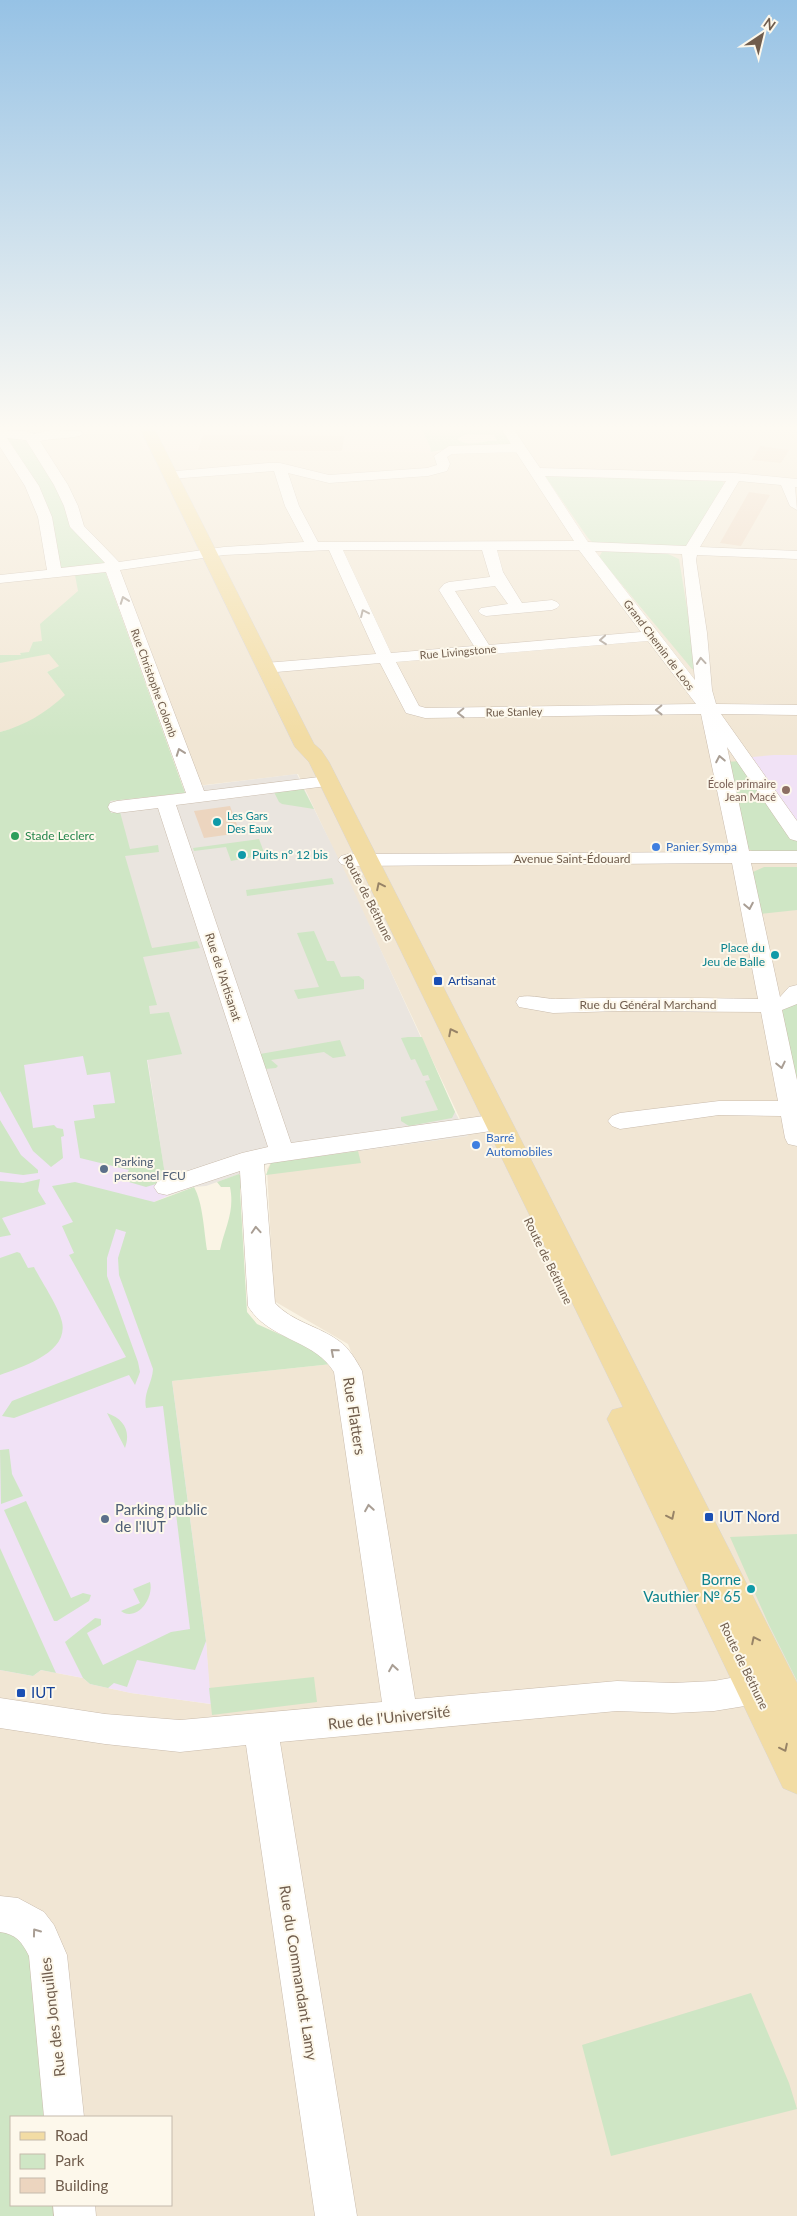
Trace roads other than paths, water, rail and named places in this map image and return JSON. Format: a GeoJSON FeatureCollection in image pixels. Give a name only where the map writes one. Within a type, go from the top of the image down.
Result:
{"type":"FeatureCollection","features":[{"type":"Feature","properties":{"kind":"main road","name":"Route de Béthune"},"geometry":{"type":"LineString","coordinates":[[200,534],[305,746],[304,756],[322,781],[357,860],[490,1124],[767,1686],[797,1775]]}},
{"type":"Feature","properties":{"kind":"main road","name":"Route de Béthune"},"geometry":{"type":"LineString","coordinates":[[767,1686],[797,1723]]}},
{"type":"Feature","properties":{"kind":"street"},"geometry":{"type":"LineString","coordinates":[[48,531],[55,574]]}},
{"type":"Feature","properties":{"kind":"street"},"geometry":{"type":"LineString","coordinates":[[82,531],[112,561],[113,567]]}},
{"type":"Feature","properties":{"kind":"street"},"geometry":{"type":"LineString","coordinates":[[307,531],[311,546]]}},
{"type":"Feature","properties":{"kind":"street","name":"Grand Chemin de Loos"},"geometry":{"type":"LineString","coordinates":[[575,531],[652,636],[720,723],[797,835]]}},
{"type":"Feature","properties":{"kind":"street"},"geometry":{"type":"LineString","coordinates":[[702,531],[690,551],[689,560],[708,709],[713,723],[797,1138]]}},
{"type":"Feature","properties":{"kind":"street"},"geometry":{"type":"LineString","coordinates":[[200,534],[248,549]]}},
{"type":"Feature","properties":{"kind":"street"},"geometry":{"type":"LineString","coordinates":[[0,588],[7,578],[113,567],[208,553],[311,546],[584,546],[795,558]]}},
{"type":"Feature","properties":{"kind":"street","name":"Rue Stanley"},"geometry":{"type":"LineString","coordinates":[[334,546],[385,657],[412,709],[425,713],[708,709],[797,710]]}},
{"type":"Feature","properties":{"kind":"street"},"geometry":{"type":"LineString","coordinates":[[489,546],[492,566],[498,581],[518,608]]}},
{"type":"Feature","properties":{"kind":"street"},"geometry":{"type":"LineString","coordinates":[[151,562],[190,562],[204,565],[218,572]]}},
{"type":"Feature","properties":{"kind":"street","name":"Rue Christophe Colomb"},"geometry":{"type":"LineString","coordinates":[[113,567],[113,572],[197,798]]}},
{"type":"Feature","properties":{"kind":"street"},"geometry":{"type":"LineString","coordinates":[[484,650],[447,590],[449,587],[457,584],[498,581]]}},
{"type":"Feature","properties":{"kind":"street"},"geometry":{"type":"LineString","coordinates":[[486,611],[552,605]]}},
{"type":"Feature","properties":{"kind":"street","name":"Rue Livingstone"},"geometry":{"type":"LineString","coordinates":[[265,668],[652,636]]}},
{"type":"Feature","properties":{"kind":"street"},"geometry":{"type":"LineString","coordinates":[[117,807],[322,781]]}},
{"type":"Feature","properties":{"kind":"street","name":"Rue de l'Artisanat"},"geometry":{"type":"LineString","coordinates":[[165,801],[282,1152]]}},
{"type":"Feature","properties":{"kind":"street","name":"Avenue Saint-Édouard"},"geometry":{"type":"LineString","coordinates":[[357,860],[797,857]]}},
{"type":"Feature","properties":{"kind":"street"},"geometry":{"type":"LineString","coordinates":[[769,1006],[787,1002],[797,992]]}},
{"type":"Feature","properties":{"kind":"street","name":"Rue du Général Marchand"},"geometry":{"type":"LineString","coordinates":[[527,1002],[553,1006],[619,1004],[769,1006]]}},
{"type":"Feature","properties":{"kind":"street"},"geometry":{"type":"LineString","coordinates":[[620,1121],[719,1108],[790,1109]]}},
{"type":"Feature","properties":{"kind":"street"},"geometry":{"type":"LineString","coordinates":[[167,1187],[251,1159],[282,1152],[490,1124]]}},
{"type":"Feature","properties":{"kind":"street","name":"Rue Flatters"},"geometry":{"type":"LineString","coordinates":[[251,1159],[262,1306],[271,1316],[331,1349],[342,1360],[348,1371],[401,1716]]}},
{"type":"Feature","properties":{"kind":"street","name":"Rue de l'Université"},"geometry":{"type":"LineString","coordinates":[[0,1713],[148,1735],[180,1736],[617,1696],[657,1698],[747,1692],[767,1686]]}},
{"type":"Feature","properties":{"kind":"street","name":"Rue du Commandant Lamy"},"geometry":{"type":"LineString","coordinates":[[262,1730],[336,2216]]}},
{"type":"Feature","properties":{"kind":"street","name":"Rue des Jonquilles"},"geometry":{"type":"LineString","coordinates":[[0,1914],[12,1914],[27,1921],[40,1935],[48,1955],[64,2116]]}},
{"type":"Feature","properties":{"kind":"place","name":"École primaire Jean Macé"},"geometry":{"type":"Point","coordinates":[786,790]}},
{"type":"Feature","properties":{"kind":"place","name":"Les Gars Des Eaux"},"geometry":{"type":"Point","coordinates":[217,822]}},
{"type":"Feature","properties":{"kind":"place","name":"Stade Leclerc"},"geometry":{"type":"Point","coordinates":[15,836]}},
{"type":"Feature","properties":{"kind":"place","name":"Panier Sympa"},"geometry":{"type":"Point","coordinates":[656,847]}},
{"type":"Feature","properties":{"kind":"place","name":"Puits n° 12 bis"},"geometry":{"type":"Point","coordinates":[242,855]}},
{"type":"Feature","properties":{"kind":"place","name":"Place du Jeu de Balle"},"geometry":{"type":"Point","coordinates":[775,955]}},
{"type":"Feature","properties":{"kind":"place","name":"Artisanat"},"geometry":{"type":"Point","coordinates":[438,981]}},
{"type":"Feature","properties":{"kind":"place","name":"Barré Automobiles"},"geometry":{"type":"Point","coordinates":[476,1145]}},
{"type":"Feature","properties":{"kind":"place","name":"Parking personel FCU"},"geometry":{"type":"Point","coordinates":[104,1169]}},
{"type":"Feature","properties":{"kind":"place","name":"IUT Nord"},"geometry":{"type":"Point","coordinates":[709,1517]}},
{"type":"Feature","properties":{"kind":"place","name":"Parking public de l'IUT"},"geometry":{"type":"Point","coordinates":[105,1519]}},
{"type":"Feature","properties":{"kind":"place","name":"Borne Vauthier № 65"},"geometry":{"type":"Point","coordinates":[751,1589]}},
{"type":"Feature","properties":{"kind":"place","name":"IUT"},"geometry":{"type":"Point","coordinates":[21,1693]}}]}
